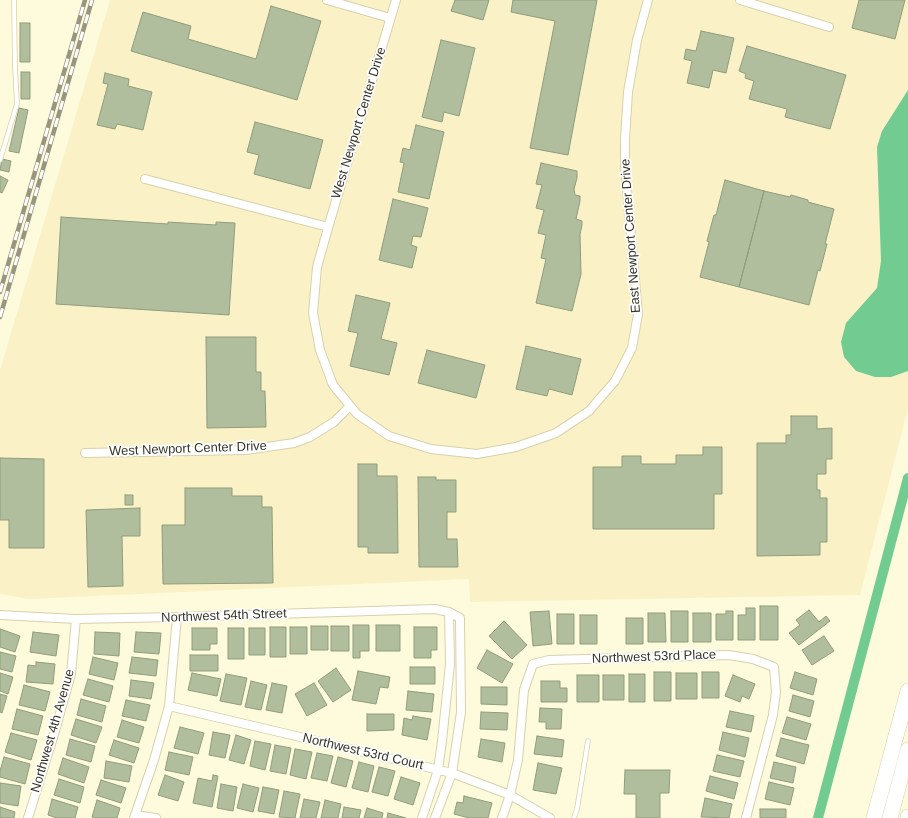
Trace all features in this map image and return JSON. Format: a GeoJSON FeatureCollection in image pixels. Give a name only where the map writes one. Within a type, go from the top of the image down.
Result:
{"type":"FeatureCollection","features":[{"type":"Feature","properties":{"kind":"highway"},"geometry":{"type":"LineString","coordinates":[[874,818],[908,691]]}},
{"type":"Feature","properties":{"kind":"highway"},"geometry":{"type":"LineString","coordinates":[[890,818],[908,750]]}},
{"type":"Feature","properties":{"kind":"street"},"geometry":{"type":"LineString","coordinates":[[327,0],[390,18]]}},
{"type":"Feature","properties":{"kind":"street","name":"West Newport Center Drive"},"geometry":{"type":"LineString","coordinates":[[396,0],[317,267],[313,313],[320,350],[333,385],[357,414],[388,436],[431,449],[477,454]]}},
{"type":"Feature","properties":{"kind":"street","name":"East Newport Center Drive"},"geometry":{"type":"LineString","coordinates":[[477,454],[516,448],[556,434],[589,411],[615,381],[632,348],[638,314],[625,167],[625,139],[630,81],[637,40],[648,0]]}},
{"type":"Feature","properties":{"kind":"street"},"geometry":{"type":"LineString","coordinates":[[740,0],[829,27]]}},
{"type":"Feature","properties":{"kind":"street"},"geometry":{"type":"LineString","coordinates":[[145,179],[328,227]]}},
{"type":"Feature","properties":{"kind":"street","name":"West Newport Center Drive"},"geometry":{"type":"LineString","coordinates":[[85,453],[246,450],[294,443],[310,437],[334,422],[350,406]]}},
{"type":"Feature","properties":{"kind":"street","name":"Northwest 54th Street"},"geometry":{"type":"LineString","coordinates":[[0,615],[76,620],[435,609],[449,612]]}},
{"type":"Feature","properties":{"kind":"street"},"geometry":{"type":"LineString","coordinates":[[422,818],[438,770],[442,741],[450,664],[449,612],[460,618],[461,712],[452,773],[434,818]]}},
{"type":"Feature","properties":{"kind":"street"},"geometry":{"type":"LineString","coordinates":[[156,818],[135,816],[154,760],[169,706],[178,618]]}},
{"type":"Feature","properties":{"kind":"street","name":"Northwest 4th Avenue"},"geometry":{"type":"LineString","coordinates":[[28,818],[71,674],[76,620]]}},
{"type":"Feature","properties":{"kind":"street","name":"Northwest 53rd Place"},"geometry":{"type":"LineString","coordinates":[[510,795],[518,760],[524,690],[533,664],[549,660],[729,655],[753,659],[774,667],[776,692],[773,715],[746,818]]}},
{"type":"Feature","properties":{"kind":"street","name":"Northwest 53rd Court"},"geometry":{"type":"LineString","coordinates":[[169,706],[452,773],[510,795],[550,818]]}},
{"type":"Feature","properties":{"kind":"street"},"geometry":{"type":"LineString","coordinates":[[502,818],[510,795]]}},
{"type":"Feature","properties":{"kind":"lane"},"geometry":{"type":"LineString","coordinates":[[0,160],[17,104],[14,0]]}},
{"type":"Feature","properties":{"kind":"lane"},"geometry":{"type":"LineString","coordinates":[[574,818],[588,741]]}},
{"type":"Feature","properties":{"kind":"shaded area"},"geometry":{"type":"Polygon","coordinates":[[[110,0],[908,0],[908,408],[860,595],[470,602],[469,579],[29,599],[0,594],[0,370],[110,0]]]}},
{"type":"Feature","properties":{"kind":"shaded area"},"geometry":{"type":"Polygon","coordinates":[[[908,90],[908,371],[891,377],[875,377],[856,371],[844,357],[841,342],[846,323],[877,288],[881,261],[877,147],[882,131],[908,90]]]}},
{"type":"Feature","properties":{"kind":"building"},"geometry":{"type":"Polygon","coordinates":[[[455,0],[489,0],[483,20],[451,11],[455,0]]]}},
{"type":"Feature","properties":{"kind":"building"},"geometry":{"type":"Polygon","coordinates":[[[513,0],[597,0],[568,155],[530,148],[555,21],[511,12],[513,0]]]}},
{"type":"Feature","properties":{"kind":"building"},"geometry":{"type":"Polygon","coordinates":[[[859,0],[905,0],[895,39],[852,28],[859,0]]]}},
{"type":"Feature","properties":{"kind":"building"},"geometry":{"type":"Polygon","coordinates":[[[271,6],[321,21],[297,100],[131,51],[143,12],[191,26],[188,39],[256,59],[271,6]]]}},
{"type":"Feature","properties":{"kind":"building"},"geometry":{"type":"Polygon","coordinates":[[[20,23],[30,23],[30,62],[20,62],[20,23]]]}},
{"type":"Feature","properties":{"kind":"building"},"geometry":{"type":"Polygon","coordinates":[[[701,31],[734,38],[726,73],[713,70],[709,88],[687,83],[692,61],[684,59],[686,49],[696,51],[701,31]]]}},
{"type":"Feature","properties":{"kind":"building"},"geometry":{"type":"Polygon","coordinates":[[[441,40],[475,48],[459,116],[444,112],[442,122],[422,117],[441,40]]]}},
{"type":"Feature","properties":{"kind":"building"},"geometry":{"type":"Polygon","coordinates":[[[747,46],[846,75],[830,129],[785,117],[787,109],[749,99],[754,81],[745,78],[746,74],[739,71],[747,46]]]}},
{"type":"Feature","properties":{"kind":"building"},"geometry":{"type":"Polygon","coordinates":[[[21,72],[30,72],[30,99],[21,99],[21,72]]]}},
{"type":"Feature","properties":{"kind":"building"},"geometry":{"type":"Polygon","coordinates":[[[105,73],[129,79],[128,86],[152,92],[143,130],[117,124],[115,129],[97,125],[108,84],[103,83],[105,73]]]}},
{"type":"Feature","properties":{"kind":"building"},"geometry":{"type":"Polygon","coordinates":[[[19,108],[28,110],[19,153],[9,151],[19,108]]]}},
{"type":"Feature","properties":{"kind":"building"},"geometry":{"type":"Polygon","coordinates":[[[255,122],[323,140],[310,189],[254,174],[259,155],[247,152],[255,122]]]}},
{"type":"Feature","properties":{"kind":"building"},"geometry":{"type":"Polygon","coordinates":[[[416,125],[444,132],[429,199],[398,192],[404,163],[400,162],[403,148],[410,150],[416,125]]]}},
{"type":"Feature","properties":{"kind":"building"},"geometry":{"type":"Polygon","coordinates":[[[2,159],[11,161],[9,172],[0,170],[2,159]]]}},
{"type":"Feature","properties":{"kind":"building"},"geometry":{"type":"Polygon","coordinates":[[[541,163],[577,171],[574,189],[575,195],[580,196],[576,219],[582,221],[580,234],[581,274],[572,311],[536,303],[546,259],[541,258],[546,235],[538,233],[544,210],[536,208],[542,185],[536,184],[541,163]]]}},
{"type":"Feature","properties":{"kind":"building"},"geometry":{"type":"Polygon","coordinates":[[[0,176],[8,180],[2,193],[0,192],[0,176]]]}},
{"type":"Feature","properties":{"kind":"building"},"geometry":{"type":"Polygon","coordinates":[[[725,180],[764,191],[739,287],[700,277],[709,242],[707,241],[714,215],[716,215],[725,180]]]}},
{"type":"Feature","properties":{"kind":"building"},"geometry":{"type":"Polygon","coordinates":[[[764,191],[790,197],[791,195],[808,200],[808,202],[834,209],[820,271],[818,270],[809,305],[739,287],[764,191]]]}},
{"type":"Feature","properties":{"kind":"building"},"geometry":{"type":"Polygon","coordinates":[[[393,199],[428,208],[421,237],[413,236],[411,245],[417,247],[412,268],[379,260],[393,199]]]}},
{"type":"Feature","properties":{"kind":"building"},"geometry":{"type":"Polygon","coordinates":[[[61,217],[168,224],[168,222],[216,225],[216,222],[235,223],[229,315],[56,304],[61,217]]]}},
{"type":"Feature","properties":{"kind":"building"},"geometry":{"type":"Polygon","coordinates":[[[356,295],[390,303],[381,339],[397,343],[389,375],[350,366],[358,333],[348,331],[356,295]]]}},
{"type":"Feature","properties":{"kind":"building"},"geometry":{"type":"Polygon","coordinates":[[[206,337],[256,337],[256,372],[261,372],[261,391],[265,391],[266,427],[207,428],[206,337]]]}},
{"type":"Feature","properties":{"kind":"building"},"geometry":{"type":"Polygon","coordinates":[[[526,346],[581,359],[572,395],[549,389],[547,396],[516,389],[526,346]]]}},
{"type":"Feature","properties":{"kind":"building"},"geometry":{"type":"Polygon","coordinates":[[[427,350],[485,365],[476,398],[418,383],[427,350]]]}},
{"type":"Feature","properties":{"kind":"building"},"geometry":{"type":"Polygon","coordinates":[[[791,416],[817,416],[817,429],[832,428],[832,459],[826,459],[826,474],[817,474],[817,490],[820,490],[820,498],[827,498],[827,542],[820,542],[820,555],[757,556],[757,443],[786,443],[786,435],[791,435],[791,416]]]}},
{"type":"Feature","properties":{"kind":"building"},"geometry":{"type":"Polygon","coordinates":[[[703,447],[722,447],[722,494],[714,494],[714,529],[593,529],[593,467],[622,467],[622,456],[641,456],[641,464],[676,464],[676,455],[703,455],[703,447]]]}},
{"type":"Feature","properties":{"kind":"building"},"geometry":{"type":"Polygon","coordinates":[[[0,458],[44,459],[44,548],[9,548],[9,520],[0,520],[0,458]]]}},
{"type":"Feature","properties":{"kind":"building"},"geometry":{"type":"Polygon","coordinates":[[[358,464],[377,464],[377,476],[397,476],[398,553],[368,553],[368,547],[358,547],[358,464]]]}},
{"type":"Feature","properties":{"kind":"building"},"geometry":{"type":"Polygon","coordinates":[[[418,477],[436,477],[436,480],[456,480],[456,512],[447,512],[447,539],[457,539],[458,567],[419,567],[418,477]]]}},
{"type":"Feature","properties":{"kind":"building"},"geometry":{"type":"Polygon","coordinates":[[[185,488],[232,488],[232,496],[262,496],[262,507],[272,507],[273,583],[163,584],[162,525],[185,525],[185,488]]]}},
{"type":"Feature","properties":{"kind":"building"},"geometry":{"type":"Polygon","coordinates":[[[125,495],[133,495],[133,505],[125,505],[125,495]]]}},
{"type":"Feature","properties":{"kind":"building"},"geometry":{"type":"Polygon","coordinates":[[[140,508],[140,536],[122,536],[123,586],[88,587],[86,510],[140,508]]]}},
{"type":"Feature","properties":{"kind":"building"},"geometry":{"type":"Polygon","coordinates":[[[760,606],[778,606],[778,640],[760,640],[760,606]]]}},
{"type":"Feature","properties":{"kind":"building"},"geometry":{"type":"Polygon","coordinates":[[[746,608],[755,608],[755,640],[738,640],[738,615],[746,615],[746,608]]]}},
{"type":"Feature","properties":{"kind":"building"},"geometry":{"type":"Polygon","coordinates":[[[809,610],[819,622],[826,616],[830,621],[799,645],[789,633],[800,625],[796,620],[809,610]]]}},
{"type":"Feature","properties":{"kind":"building"},"geometry":{"type":"Polygon","coordinates":[[[549,611],[552,644],[533,646],[530,612],[549,611]]]}},
{"type":"Feature","properties":{"kind":"building"},"geometry":{"type":"Polygon","coordinates":[[[671,611],[688,611],[688,642],[671,642],[671,611]]]}},
{"type":"Feature","properties":{"kind":"building"},"geometry":{"type":"Polygon","coordinates":[[[726,611],[733,611],[733,640],[716,640],[716,614],[726,614],[726,611]]]}},
{"type":"Feature","properties":{"kind":"building"},"geometry":{"type":"Polygon","coordinates":[[[648,613],[665,613],[666,642],[648,642],[648,613]]]}},
{"type":"Feature","properties":{"kind":"building"},"geometry":{"type":"Polygon","coordinates":[[[693,613],[711,613],[711,642],[693,642],[693,613]]]}},
{"type":"Feature","properties":{"kind":"building"},"geometry":{"type":"Polygon","coordinates":[[[557,614],[574,614],[574,644],[557,644],[557,614]]]}},
{"type":"Feature","properties":{"kind":"building"},"geometry":{"type":"Polygon","coordinates":[[[580,615],[597,615],[597,644],[580,644],[580,615]]]}},
{"type":"Feature","properties":{"kind":"building"},"geometry":{"type":"Polygon","coordinates":[[[626,618],[643,618],[643,644],[626,644],[626,618]]]}},
{"type":"Feature","properties":{"kind":"building"},"geometry":{"type":"Polygon","coordinates":[[[504,621],[527,645],[512,659],[489,636],[504,621]]]}},
{"type":"Feature","properties":{"kind":"building"},"geometry":{"type":"Polygon","coordinates":[[[353,625],[369,625],[369,651],[360,651],[360,658],[353,658],[353,625]]]}},
{"type":"Feature","properties":{"kind":"building"},"geometry":{"type":"Polygon","coordinates":[[[376,625],[400,625],[400,651],[376,651],[376,625]]]}},
{"type":"Feature","properties":{"kind":"building"},"geometry":{"type":"Polygon","coordinates":[[[311,626],[328,626],[328,650],[311,650],[311,626]]]}},
{"type":"Feature","properties":{"kind":"building"},"geometry":{"type":"Polygon","coordinates":[[[331,626],[349,626],[349,651],[331,651],[331,626]]]}},
{"type":"Feature","properties":{"kind":"building"},"geometry":{"type":"Polygon","coordinates":[[[270,627],[286,627],[286,657],[270,657],[270,627]]]}},
{"type":"Feature","properties":{"kind":"building"},"geometry":{"type":"Polygon","coordinates":[[[290,627],[307,627],[307,654],[290,654],[290,627]]]}},
{"type":"Feature","properties":{"kind":"building"},"geometry":{"type":"Polygon","coordinates":[[[414,627],[437,627],[437,650],[431,650],[431,658],[414,658],[414,627]]]}},
{"type":"Feature","properties":{"kind":"building"},"geometry":{"type":"Polygon","coordinates":[[[192,628],[217,628],[217,644],[210,644],[210,650],[192,650],[192,628]]]}},
{"type":"Feature","properties":{"kind":"building"},"geometry":{"type":"Polygon","coordinates":[[[228,628],[244,628],[244,659],[228,659],[228,628]]]}},
{"type":"Feature","properties":{"kind":"building"},"geometry":{"type":"Polygon","coordinates":[[[249,628],[265,628],[265,655],[249,655],[249,628]]]}},
{"type":"Feature","properties":{"kind":"building"},"geometry":{"type":"Polygon","coordinates":[[[0,629],[20,636],[15,652],[0,647],[0,629]]]}},
{"type":"Feature","properties":{"kind":"building"},"geometry":{"type":"Polygon","coordinates":[[[33,632],[59,635],[56,656],[30,652],[33,632]]]}},
{"type":"Feature","properties":{"kind":"building"},"geometry":{"type":"Polygon","coordinates":[[[95,632],[120,633],[119,656],[94,654],[95,632]]]}},
{"type":"Feature","properties":{"kind":"building"},"geometry":{"type":"Polygon","coordinates":[[[136,632],[161,633],[159,654],[134,652],[136,632]]]}},
{"type":"Feature","properties":{"kind":"building"},"geometry":{"type":"Polygon","coordinates":[[[824,636],[834,651],[812,665],[802,650],[824,636]]]}},
{"type":"Feature","properties":{"kind":"building"},"geometry":{"type":"Polygon","coordinates":[[[487,650],[513,664],[502,683],[477,668],[487,650]]]}},
{"type":"Feature","properties":{"kind":"building"},"geometry":{"type":"Polygon","coordinates":[[[0,652],[16,656],[12,672],[0,669],[0,652]]]}},
{"type":"Feature","properties":{"kind":"building"},"geometry":{"type":"Polygon","coordinates":[[[190,655],[218,655],[218,671],[190,671],[190,655]]]}},
{"type":"Feature","properties":{"kind":"building"},"geometry":{"type":"Polygon","coordinates":[[[93,657],[118,663],[114,680],[89,674],[93,657]]]}},
{"type":"Feature","properties":{"kind":"building"},"geometry":{"type":"Polygon","coordinates":[[[132,657],[158,660],[156,676],[129,673],[132,657]]]}},
{"type":"Feature","properties":{"kind":"building"},"geometry":{"type":"Polygon","coordinates":[[[36,662],[55,664],[53,684],[26,682],[28,665],[36,666],[36,662]]]}},
{"type":"Feature","properties":{"kind":"building"},"geometry":{"type":"Polygon","coordinates":[[[410,667],[435,667],[435,684],[410,684],[410,667]]]}},
{"type":"Feature","properties":{"kind":"building"},"geometry":{"type":"Polygon","coordinates":[[[336,668],[351,690],[333,702],[318,681],[336,668]]]}},
{"type":"Feature","properties":{"kind":"building"},"geometry":{"type":"Polygon","coordinates":[[[358,671],[390,677],[388,688],[380,687],[376,704],[352,700],[358,671]]]}},
{"type":"Feature","properties":{"kind":"building"},"geometry":{"type":"Polygon","coordinates":[[[654,672],[671,672],[671,701],[654,701],[654,672]]]}},
{"type":"Feature","properties":{"kind":"building"},"geometry":{"type":"Polygon","coordinates":[[[702,672],[719,672],[719,698],[702,698],[702,672]]]}},
{"type":"Feature","properties":{"kind":"building"},"geometry":{"type":"Polygon","coordinates":[[[795,672],[817,679],[813,695],[790,688],[795,672]]]}},
{"type":"Feature","properties":{"kind":"building"},"geometry":{"type":"Polygon","coordinates":[[[0,673],[13,677],[8,694],[0,691],[0,673]]]}},
{"type":"Feature","properties":{"kind":"building"},"geometry":{"type":"Polygon","coordinates":[[[192,673],[221,679],[217,696],[188,690],[192,673]]]}},
{"type":"Feature","properties":{"kind":"building"},"geometry":{"type":"Polygon","coordinates":[[[676,673],[697,673],[697,699],[676,699],[676,673]]]}},
{"type":"Feature","properties":{"kind":"building"},"geometry":{"type":"Polygon","coordinates":[[[226,674],[247,678],[241,705],[220,701],[226,674]]]}},
{"type":"Feature","properties":{"kind":"building"},"geometry":{"type":"Polygon","coordinates":[[[629,674],[645,674],[645,702],[629,702],[629,674]]]}},
{"type":"Feature","properties":{"kind":"building"},"geometry":{"type":"Polygon","coordinates":[[[577,675],[599,675],[599,702],[577,702],[577,675]]]}},
{"type":"Feature","properties":{"kind":"building"},"geometry":{"type":"Polygon","coordinates":[[[603,675],[624,675],[624,700],[603,700],[603,675]]]}},
{"type":"Feature","properties":{"kind":"building"},"geometry":{"type":"Polygon","coordinates":[[[733,675],[755,684],[749,699],[742,696],[740,702],[725,696],[733,675]]]}},
{"type":"Feature","properties":{"kind":"building"},"geometry":{"type":"Polygon","coordinates":[[[88,679],[113,686],[109,702],[83,695],[88,679]]]}},
{"type":"Feature","properties":{"kind":"building"},"geometry":{"type":"Polygon","coordinates":[[[131,680],[154,683],[151,699],[129,696],[131,680]]]}},
{"type":"Feature","properties":{"kind":"building"},"geometry":{"type":"Polygon","coordinates":[[[251,681],[267,685],[261,710],[245,707],[251,681]]]}},
{"type":"Feature","properties":{"kind":"building"},"geometry":{"type":"Polygon","coordinates":[[[541,681],[560,681],[560,688],[567,688],[567,702],[541,702],[541,681]]]}},
{"type":"Feature","properties":{"kind":"building"},"geometry":{"type":"Polygon","coordinates":[[[272,683],[287,686],[282,713],[266,710],[272,683]]]}},
{"type":"Feature","properties":{"kind":"building"},"geometry":{"type":"Polygon","coordinates":[[[314,683],[327,705],[307,716],[295,694],[314,683]]]}},
{"type":"Feature","properties":{"kind":"building"},"geometry":{"type":"Polygon","coordinates":[[[24,685],[50,692],[45,711],[19,705],[24,685]]]}},
{"type":"Feature","properties":{"kind":"building"},"geometry":{"type":"Polygon","coordinates":[[[481,687],[507,687],[507,705],[481,704],[481,687]]]}},
{"type":"Feature","properties":{"kind":"building"},"geometry":{"type":"Polygon","coordinates":[[[408,691],[434,694],[432,712],[406,710],[408,691]]]}},
{"type":"Feature","properties":{"kind":"building"},"geometry":{"type":"Polygon","coordinates":[[[0,694],[7,696],[2,713],[0,712],[0,694]]]}},
{"type":"Feature","properties":{"kind":"building"},"geometry":{"type":"Polygon","coordinates":[[[793,695],[814,701],[810,717],[789,711],[793,695]]]}},
{"type":"Feature","properties":{"kind":"building"},"geometry":{"type":"Polygon","coordinates":[[[81,699],[106,706],[102,722],[77,715],[81,699]]]}},
{"type":"Feature","properties":{"kind":"building"},"geometry":{"type":"Polygon","coordinates":[[[126,700],[150,705],[146,721],[122,716],[126,700]]]}},
{"type":"Feature","properties":{"kind":"building"},"geometry":{"type":"Polygon","coordinates":[[[540,708],[562,709],[561,729],[546,729],[546,722],[539,722],[540,708]]]}},
{"type":"Feature","properties":{"kind":"building"},"geometry":{"type":"Polygon","coordinates":[[[17,709],[43,716],[38,735],[12,729],[17,709]]]}},
{"type":"Feature","properties":{"kind":"building"},"geometry":{"type":"Polygon","coordinates":[[[730,711],[754,716],[751,732],[726,727],[730,711]]]}},
{"type":"Feature","properties":{"kind":"building"},"geometry":{"type":"Polygon","coordinates":[[[481,712],[508,713],[507,730],[480,729],[481,712]]]}},
{"type":"Feature","properties":{"kind":"building"},"geometry":{"type":"Polygon","coordinates":[[[367,714],[394,714],[394,730],[367,731],[367,714]]]}},
{"type":"Feature","properties":{"kind":"building"},"geometry":{"type":"Polygon","coordinates":[[[413,716],[431,719],[427,740],[402,735],[404,718],[412,720],[413,716]]]}},
{"type":"Feature","properties":{"kind":"building"},"geometry":{"type":"Polygon","coordinates":[[[787,717],[811,724],[806,740],[782,733],[787,717]]]}},
{"type":"Feature","properties":{"kind":"building"},"geometry":{"type":"Polygon","coordinates":[[[76,719],[102,727],[96,743],[71,735],[76,719]]]}},
{"type":"Feature","properties":{"kind":"building"},"geometry":{"type":"Polygon","coordinates":[[[122,720],[144,727],[139,743],[117,737],[122,720]]]}},
{"type":"Feature","properties":{"kind":"building"},"geometry":{"type":"Polygon","coordinates":[[[180,727],[204,733],[198,754],[174,748],[180,727]]]}},
{"type":"Feature","properties":{"kind":"building"},"geometry":{"type":"Polygon","coordinates":[[[213,732],[230,735],[225,758],[209,755],[213,732]]]}},
{"type":"Feature","properties":{"kind":"building"},"geometry":{"type":"Polygon","coordinates":[[[723,732],[749,738],[745,757],[719,750],[723,732]]]}},
{"type":"Feature","properties":{"kind":"building"},"geometry":{"type":"Polygon","coordinates":[[[11,733],[37,740],[31,760],[5,752],[11,733]]]}},
{"type":"Feature","properties":{"kind":"building"},"geometry":{"type":"Polygon","coordinates":[[[236,735],[251,740],[244,764],[229,760],[236,735]]]}},
{"type":"Feature","properties":{"kind":"building"},"geometry":{"type":"Polygon","coordinates":[[[537,736],[564,740],[562,757],[534,754],[537,736]]]}},
{"type":"Feature","properties":{"kind":"building"},"geometry":{"type":"Polygon","coordinates":[[[781,738],[809,745],[804,764],[776,756],[781,738]]]}},
{"type":"Feature","properties":{"kind":"building"},"geometry":{"type":"Polygon","coordinates":[[[70,739],[95,746],[91,762],[66,755],[70,739]]]}},
{"type":"Feature","properties":{"kind":"building"},"geometry":{"type":"Polygon","coordinates":[[[481,739],[505,743],[502,762],[478,757],[481,739]]]}},
{"type":"Feature","properties":{"kind":"building"},"geometry":{"type":"Polygon","coordinates":[[[114,740],[139,748],[134,763],[109,755],[114,740]]]}},
{"type":"Feature","properties":{"kind":"building"},"geometry":{"type":"Polygon","coordinates":[[[255,741],[271,744],[265,770],[250,766],[255,741]]]}},
{"type":"Feature","properties":{"kind":"building"},"geometry":{"type":"Polygon","coordinates":[[[275,745],[291,748],[286,774],[270,771],[275,745]]]}},
{"type":"Feature","properties":{"kind":"building"},"geometry":{"type":"Polygon","coordinates":[[[295,749],[312,752],[306,779],[290,775],[295,749]]]}},
{"type":"Feature","properties":{"kind":"building"},"geometry":{"type":"Polygon","coordinates":[[[169,752],[193,757],[189,775],[165,770],[169,752]]]}},
{"type":"Feature","properties":{"kind":"building"},"geometry":{"type":"Polygon","coordinates":[[[317,753],[333,756],[327,781],[311,778],[317,753]]]}},
{"type":"Feature","properties":{"kind":"building"},"geometry":{"type":"Polygon","coordinates":[[[717,755],[744,761],[740,777],[713,771],[717,755]]]}},
{"type":"Feature","properties":{"kind":"building"},"geometry":{"type":"Polygon","coordinates":[[[4,757],[30,764],[25,784],[0,777],[4,757]]]}},
{"type":"Feature","properties":{"kind":"building"},"geometry":{"type":"Polygon","coordinates":[[[338,757],[353,761],[346,787],[331,783],[338,757]]]}},
{"type":"Feature","properties":{"kind":"building"},"geometry":{"type":"Polygon","coordinates":[[[63,758],[89,767],[84,783],[58,774],[63,758]]]}},
{"type":"Feature","properties":{"kind":"building"},"geometry":{"type":"Polygon","coordinates":[[[106,761],[132,766],[129,782],[104,778],[106,761]]]}},
{"type":"Feature","properties":{"kind":"building"},"geometry":{"type":"Polygon","coordinates":[[[359,762],[374,766],[368,792],[352,788],[359,762]]]}},
{"type":"Feature","properties":{"kind":"building"},"geometry":{"type":"Polygon","coordinates":[[[774,762],[796,767],[793,783],[770,778],[774,762]]]}},
{"type":"Feature","properties":{"kind":"building"},"geometry":{"type":"Polygon","coordinates":[[[538,763],[562,768],[556,794],[533,790],[538,763]]]}},
{"type":"Feature","properties":{"kind":"building"},"geometry":{"type":"Polygon","coordinates":[[[379,767],[395,771],[388,796],[372,792],[379,767]]]}},
{"type":"Feature","properties":{"kind":"building"},"geometry":{"type":"Polygon","coordinates":[[[625,770],[670,770],[669,793],[660,793],[660,818],[636,818],[636,794],[624,794],[625,770]]]}},
{"type":"Feature","properties":{"kind":"building"},"geometry":{"type":"Polygon","coordinates":[[[165,775],[184,782],[178,801],[158,795],[165,775]]]}},
{"type":"Feature","properties":{"kind":"building"},"geometry":{"type":"Polygon","coordinates":[[[213,775],[218,776],[212,807],[193,803],[198,778],[212,781],[213,775]]]}},
{"type":"Feature","properties":{"kind":"building"},"geometry":{"type":"Polygon","coordinates":[[[710,776],[738,783],[734,799],[706,791],[710,776]]]}},
{"type":"Feature","properties":{"kind":"building"},"geometry":{"type":"Polygon","coordinates":[[[401,777],[420,783],[413,805],[394,799],[401,777]]]}},
{"type":"Feature","properties":{"kind":"building"},"geometry":{"type":"Polygon","coordinates":[[[59,779],[84,787],[80,803],[54,795],[59,779]]]}},
{"type":"Feature","properties":{"kind":"building"},"geometry":{"type":"Polygon","coordinates":[[[101,780],[126,788],[121,803],[96,795],[101,780]]]}},
{"type":"Feature","properties":{"kind":"building"},"geometry":{"type":"Polygon","coordinates":[[[769,782],[794,788],[790,805],[765,799],[769,782]]]}},
{"type":"Feature","properties":{"kind":"building"},"geometry":{"type":"Polygon","coordinates":[[[0,783],[21,786],[18,806],[0,803],[0,783]]]}},
{"type":"Feature","properties":{"kind":"building"},"geometry":{"type":"Polygon","coordinates":[[[221,784],[237,787],[233,811],[217,808],[221,784]]]}},
{"type":"Feature","properties":{"kind":"building"},"geometry":{"type":"Polygon","coordinates":[[[243,784],[259,788],[253,812],[237,808],[243,784]]]}},
{"type":"Feature","properties":{"kind":"building"},"geometry":{"type":"Polygon","coordinates":[[[263,787],[279,790],[274,814],[258,811],[263,787]]]}},
{"type":"Feature","properties":{"kind":"building"},"geometry":{"type":"Polygon","coordinates":[[[284,791],[300,794],[295,818],[279,817],[284,791]]]}},
{"type":"Feature","properties":{"kind":"building"},"geometry":{"type":"Polygon","coordinates":[[[464,796],[492,803],[488,818],[469,818],[454,814],[457,802],[463,803],[464,796]]]}},
{"type":"Feature","properties":{"kind":"building"},"geometry":{"type":"Polygon","coordinates":[[[705,798],[732,804],[729,818],[701,817],[705,798]]]}},
{"type":"Feature","properties":{"kind":"building"},"geometry":{"type":"Polygon","coordinates":[[[52,799],[78,807],[75,818],[57,818],[48,815],[52,799]]]}},
{"type":"Feature","properties":{"kind":"building"},"geometry":{"type":"Polygon","coordinates":[[[304,799],[320,802],[316,818],[300,818],[304,799]]]}},
{"type":"Feature","properties":{"kind":"building"},"geometry":{"type":"Polygon","coordinates":[[[97,800],[120,808],[117,818],[92,817],[97,800]]]}},
{"type":"Feature","properties":{"kind":"building"},"geometry":{"type":"Polygon","coordinates":[[[325,800],[341,804],[338,818],[321,818],[325,800]]]}},
{"type":"Feature","properties":{"kind":"building"},"geometry":{"type":"Polygon","coordinates":[[[0,807],[15,812],[14,818],[0,818],[0,807]]]}},
{"type":"Feature","properties":{"kind":"building"},"geometry":{"type":"Polygon","coordinates":[[[344,807],[361,810],[359,818],[342,818],[344,807]]]}},
{"type":"Feature","properties":{"kind":"building"},"geometry":{"type":"Polygon","coordinates":[[[367,808],[383,813],[382,818],[364,818],[367,808]]]}},
{"type":"Feature","properties":{"kind":"building"},"geometry":{"type":"Polygon","coordinates":[[[760,809],[786,809],[786,818],[760,818],[760,809]]]}},
{"type":"Feature","properties":{"kind":"building"},"geometry":{"type":"Polygon","coordinates":[[[388,813],[406,818],[387,818],[388,813]]]}},
{"type":"Feature","properties":{"kind":"waterway"},"geometry":{"type":"LineString","coordinates":[[818,818],[908,478]]}},
{"type":"Feature","properties":{"kind":"railway"},"geometry":{"type":"LineString","coordinates":[[0,292],[85,0]]}},
{"type":"Feature","properties":{"kind":"railway"},"geometry":{"type":"LineString","coordinates":[[0,317],[92,0]]}}]}
